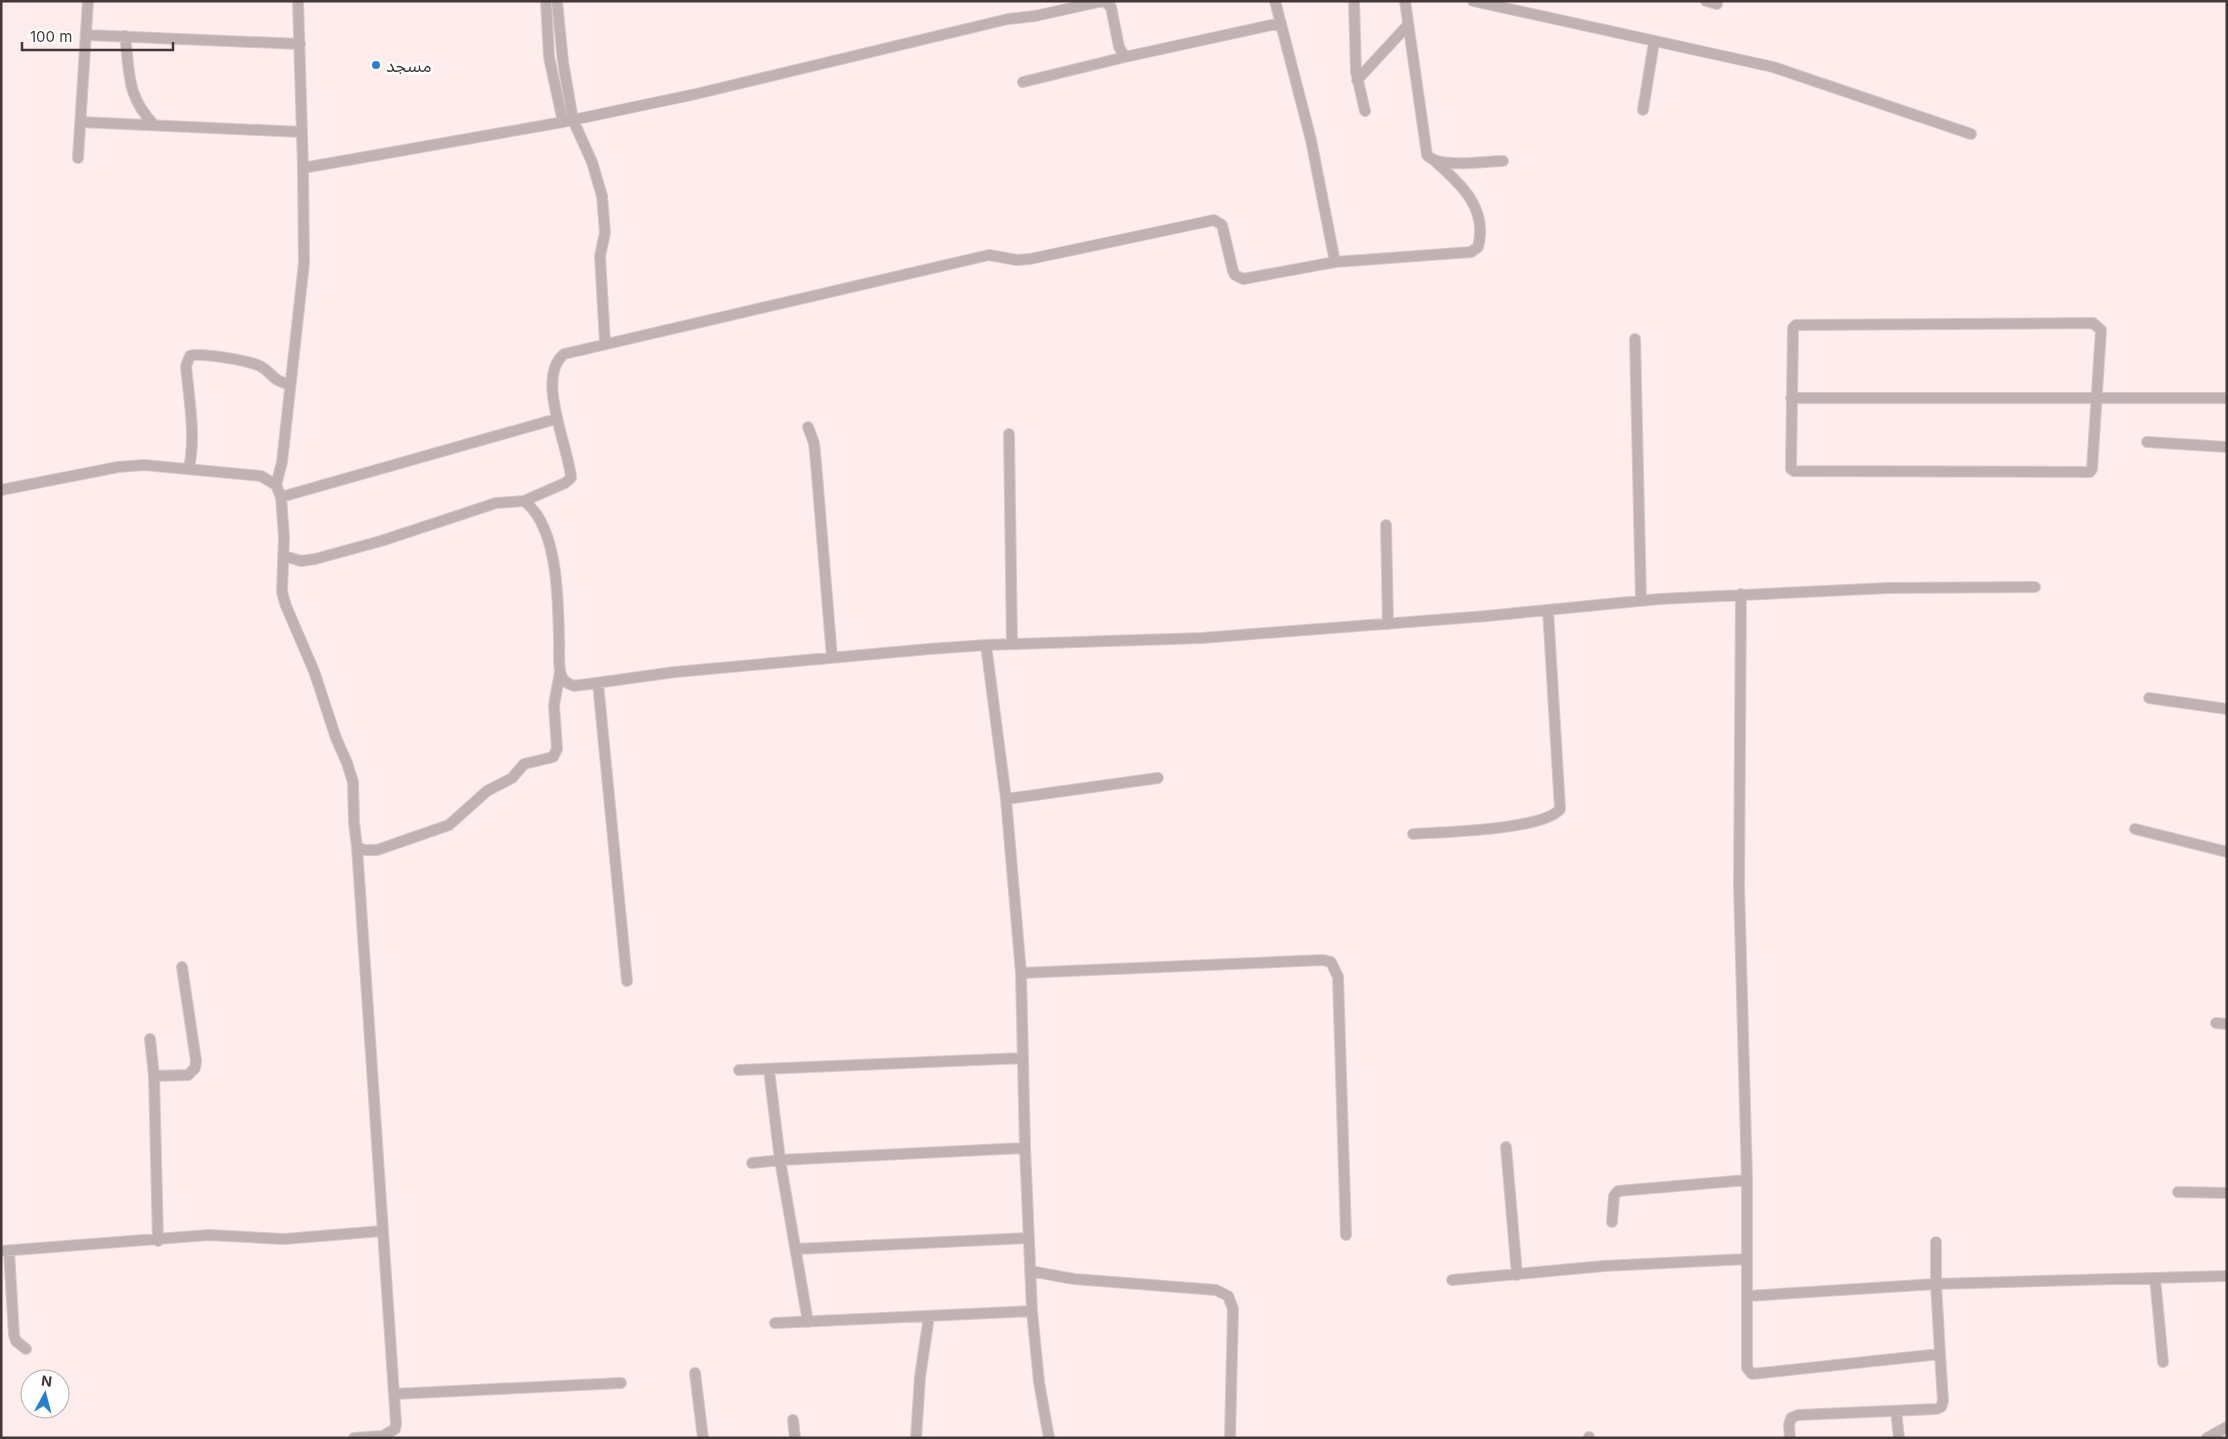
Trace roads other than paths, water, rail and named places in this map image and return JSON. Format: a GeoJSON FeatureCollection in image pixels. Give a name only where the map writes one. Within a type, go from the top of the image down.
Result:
{"type":"FeatureCollection","features":[{"type":"Feature","properties":{"kind":"street"},"geometry":{"type":"LineString","coordinates":[[78,158],[88,1]]}},
{"type":"Feature","properties":{"kind":"street"},"geometry":{"type":"LineString","coordinates":[[276,485],[282,462],[289,384],[304,263],[298,1]]}},
{"type":"Feature","properties":{"kind":"street"},"geometry":{"type":"LineString","coordinates":[[546,1],[550,57],[568,121],[592,162],[602,196],[605,233],[600,256],[605,343]]}},
{"type":"Feature","properties":{"kind":"street"},"geometry":{"type":"LineString","coordinates":[[557,1],[568,121]]}},
{"type":"Feature","properties":{"kind":"street"},"geometry":{"type":"LineString","coordinates":[[303,168],[568,121],[696,94],[1008,19],[1035,16],[1103,1],[1112,7],[1119,47],[1125,57]]}},
{"type":"Feature","properties":{"kind":"street"},"geometry":{"type":"LineString","coordinates":[[1275,1],[1311,140],[1335,262]]}},
{"type":"Feature","properties":{"kind":"street"},"geometry":{"type":"LineString","coordinates":[[1354,1],[1357,80],[1365,111]]}},
{"type":"Feature","properties":{"kind":"street"},"geometry":{"type":"LineString","coordinates":[[284,556],[301,561],[315,559],[381,541],[496,503],[524,501],[571,480],[570,469],[556,419],[554,380],[558,359],[564,354],[605,343],[989,255],[1016,260],[1030,259],[1214,220],[1222,225],[1231,266],[1239,278],[1335,262],[1471,252],[1478,247],[1481,228],[1475,203],[1464,188],[1436,162],[1429,158],[1425,148],[1405,1]]}},
{"type":"Feature","properties":{"kind":"street"},"geometry":{"type":"LineString","coordinates":[[1473,1],[1773,67],[1971,134]]}},
{"type":"Feature","properties":{"kind":"street"},"geometry":{"type":"LineString","coordinates":[[1706,1],[1717,4]]}},
{"type":"Feature","properties":{"kind":"street"},"geometry":{"type":"LineString","coordinates":[[1023,82],[1125,57],[1281,23]]}},
{"type":"Feature","properties":{"kind":"street"},"geometry":{"type":"LineString","coordinates":[[1357,80],[1408,24]]}},
{"type":"Feature","properties":{"kind":"street"},"geometry":{"type":"LineString","coordinates":[[86,35],[300,44]]}},
{"type":"Feature","properties":{"kind":"street"},"geometry":{"type":"LineString","coordinates":[[125,36],[128,76],[132,91],[146,116],[154,125]]}},
{"type":"Feature","properties":{"kind":"street"},"geometry":{"type":"LineString","coordinates":[[1643,110],[1654,42]]}},
{"type":"Feature","properties":{"kind":"street"},"geometry":{"type":"LineString","coordinates":[[81,122],[302,132]]}},
{"type":"Feature","properties":{"kind":"street"},"geometry":{"type":"LineString","coordinates":[[1436,162],[1503,161]]}},
{"type":"Feature","properties":{"kind":"street"},"geometry":{"type":"LineString","coordinates":[[2093,323],[2101,330],[2095,397],[2092,469],[2090,472],[1794,471],[1790,465],[1793,328],[1796,325],[2093,323]]}},
{"type":"Feature","properties":{"kind":"street"},"geometry":{"type":"LineString","coordinates":[[1635,339],[1641,601]]}},
{"type":"Feature","properties":{"kind":"street"},"geometry":{"type":"LineString","coordinates":[[189,468],[192,437],[186,366],[190,356],[205,354],[258,366],[275,381],[289,384]]}},
{"type":"Feature","properties":{"kind":"street"},"geometry":{"type":"LineString","coordinates":[[1791,398],[2227,398]]}},
{"type":"Feature","properties":{"kind":"street"},"geometry":{"type":"LineString","coordinates":[[281,497],[556,419]]}},
{"type":"Feature","properties":{"kind":"street"},"geometry":{"type":"LineString","coordinates":[[808,427],[814,444],[816,462],[832,658]]}},
{"type":"Feature","properties":{"kind":"street"},"geometry":{"type":"LineString","coordinates":[[1009,434],[1012,644]]}},
{"type":"Feature","properties":{"kind":"street"},"geometry":{"type":"LineString","coordinates":[[2147,442],[2227,447]]}},
{"type":"Feature","properties":{"kind":"street"},"geometry":{"type":"LineString","coordinates":[[1,490],[118,467],[144,465],[261,476],[276,485],[281,497],[284,556],[282,577],[286,606],[314,671],[353,782],[354,823],[396,1424],[393,1433],[383,1436],[354,1438]]}},
{"type":"Feature","properties":{"kind":"street"},"geometry":{"type":"LineString","coordinates":[[357,847],[365,850],[377,850],[449,825],[487,791],[512,778],[524,764],[553,757],[557,752],[554,705],[560,672],[558,600],[555,572],[540,521],[532,507],[524,501]]}},
{"type":"Feature","properties":{"kind":"street"},"geometry":{"type":"LineString","coordinates":[[1386,525],[1388,624]]}},
{"type":"Feature","properties":{"kind":"street"},"geometry":{"type":"LineString","coordinates":[[560,672],[568,684],[574,686],[675,672],[986,645],[1202,638],[1741,594],[1888,588],[2034,588]]}},
{"type":"Feature","properties":{"kind":"street"},"geometry":{"type":"LineString","coordinates":[[1741,594],[1739,885],[1747,1180],[1746,1363],[1748,1371],[1752,1374],[1940,1354]]}},
{"type":"Feature","properties":{"kind":"street"},"geometry":{"type":"LineString","coordinates":[[1413,834],[1518,825],[1550,818],[1560,809],[1562,804],[1548,610]]}},
{"type":"Feature","properties":{"kind":"street"},"geometry":{"type":"LineString","coordinates":[[986,645],[1006,799],[1021,973],[1022,1058],[1032,1311],[1039,1382],[1050,1438]]}},
{"type":"Feature","properties":{"kind":"street"},"geometry":{"type":"LineString","coordinates":[[598,683],[627,982]]}},
{"type":"Feature","properties":{"kind":"street"},"geometry":{"type":"LineString","coordinates":[[2149,698],[2227,709]]}},
{"type":"Feature","properties":{"kind":"street"},"geometry":{"type":"LineString","coordinates":[[1006,799],[1158,778]]}},
{"type":"Feature","properties":{"kind":"street"},"geometry":{"type":"LineString","coordinates":[[2135,828],[2227,852]]}},
{"type":"Feature","properties":{"kind":"street"},"geometry":{"type":"LineString","coordinates":[[1021,973],[1323,960],[1331,962],[1338,977],[1346,1235]]}},
{"type":"Feature","properties":{"kind":"street"},"geometry":{"type":"LineString","coordinates":[[154,1076],[188,1075],[195,1068],[196,1062],[182,967]]}},
{"type":"Feature","properties":{"kind":"street"},"geometry":{"type":"LineString","coordinates":[[150,1039],[154,1076],[158,1241]]}},
{"type":"Feature","properties":{"kind":"street"},"geometry":{"type":"LineString","coordinates":[[739,1070],[1022,1058]]}},
{"type":"Feature","properties":{"kind":"street"},"geometry":{"type":"LineString","coordinates":[[769,1070],[780,1160],[808,1322]]}},
{"type":"Feature","properties":{"kind":"street"},"geometry":{"type":"LineString","coordinates":[[752,1163],[1025,1148]]}},
{"type":"Feature","properties":{"kind":"street"},"geometry":{"type":"LineString","coordinates":[[1506,1148],[1517,1275]]}},
{"type":"Feature","properties":{"kind":"street"},"geometry":{"type":"LineString","coordinates":[[1612,1222],[1614,1196],[1618,1192],[1747,1180]]}},
{"type":"Feature","properties":{"kind":"street"},"geometry":{"type":"LineString","coordinates":[[2178,1192],[2227,1193]]}},
{"type":"Feature","properties":{"kind":"street"},"geometry":{"type":"LineString","coordinates":[[26,1350],[16,1341],[14,1335],[5,1251],[230,1235],[284,1239],[382,1231]]}},
{"type":"Feature","properties":{"kind":"street"},"geometry":{"type":"LineString","coordinates":[[796,1249],[1028,1238]]}},
{"type":"Feature","properties":{"kind":"street"},"geometry":{"type":"LineString","coordinates":[[1790,1438],[1789,1424],[1791,1418],[1798,1415],[1936,1409],[1941,1407],[1943,1401],[1936,1284],[1936,1242]]}},
{"type":"Feature","properties":{"kind":"street"},"geometry":{"type":"LineString","coordinates":[[1452,1280],[1604,1266],[1747,1259]]}},
{"type":"Feature","properties":{"kind":"street"},"geometry":{"type":"LineString","coordinates":[[1030,1271],[1074,1279],[1216,1290],[1228,1296],[1233,1309],[1230,1438]]}},
{"type":"Feature","properties":{"kind":"street"},"geometry":{"type":"LineString","coordinates":[[1747,1296],[1936,1284],[2227,1276]]}},
{"type":"Feature","properties":{"kind":"street"},"geometry":{"type":"LineString","coordinates":[[2155,1278],[2163,1362]]}},
{"type":"Feature","properties":{"kind":"street"},"geometry":{"type":"LineString","coordinates":[[775,1323],[1032,1311]]}},
{"type":"Feature","properties":{"kind":"street"},"geometry":{"type":"LineString","coordinates":[[916,1438],[920,1377],[929,1316]]}},
{"type":"Feature","properties":{"kind":"street"},"geometry":{"type":"LineString","coordinates":[[695,1373],[703,1438]]}},
{"type":"Feature","properties":{"kind":"street"},"geometry":{"type":"LineString","coordinates":[[394,1394],[621,1383]]}},
{"type":"Feature","properties":{"kind":"street"},"geometry":{"type":"LineString","coordinates":[[1896,1411],[1898,1438]]}},
{"type":"Feature","properties":{"kind":"street"},"geometry":{"type":"LineString","coordinates":[[793,1420],[795,1438]]}},
{"type":"Feature","properties":{"kind":"street"},"geometry":{"type":"LineString","coordinates":[[2208,1438],[2227,1427]]}},
{"type":"Feature","properties":{"kind":"place","name":"مسجد"},"geometry":{"type":"Point","coordinates":[376,65]}}]}
